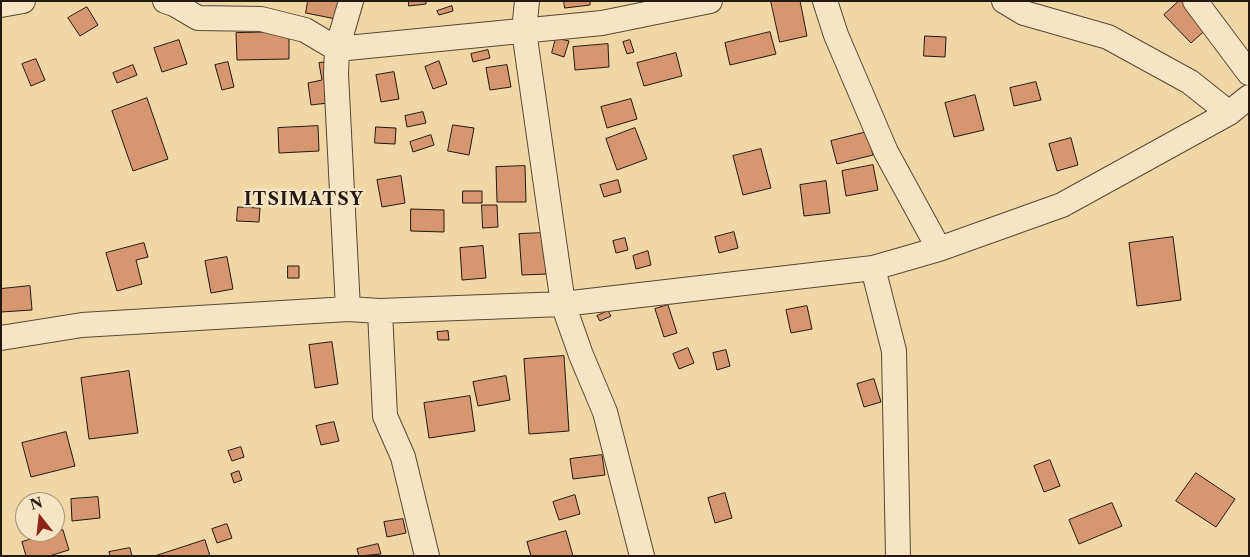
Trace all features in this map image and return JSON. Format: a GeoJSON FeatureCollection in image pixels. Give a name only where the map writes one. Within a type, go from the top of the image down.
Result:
{"type":"FeatureCollection","features":[{"type":"Feature","properties":{"kind":"street"},"geometry":{"type":"LineString","coordinates":[[1,5],[23,1]]}},
{"type":"Feature","properties":{"kind":"street"},"geometry":{"type":"LineString","coordinates":[[165,1],[198,18],[261,19],[306,30],[337,49],[602,23],[710,1]]}},
{"type":"Feature","properties":{"kind":"street"},"geometry":{"type":"LineString","coordinates":[[348,310],[336,74],[337,49],[351,1]]}},
{"type":"Feature","properties":{"kind":"street"},"geometry":{"type":"LineString","coordinates":[[527,1],[524,31],[563,304],[581,355],[605,412],[642,556]]}},
{"type":"Feature","properties":{"kind":"street"},"geometry":{"type":"LineString","coordinates":[[825,1],[836,35],[886,152],[939,249]]}},
{"type":"Feature","properties":{"kind":"street"},"geometry":{"type":"LineString","coordinates":[[1004,1],[1024,13],[1108,37],[1190,82],[1229,114]]}},
{"type":"Feature","properties":{"kind":"street"},"geometry":{"type":"LineString","coordinates":[[1195,1],[1249,73]]}},
{"type":"Feature","properties":{"kind":"street"},"geometry":{"type":"LineString","coordinates":[[1,338],[82,325],[348,310],[380,311],[563,304],[873,268],[939,249],[1062,205],[1229,114],[1249,97]]}},
{"type":"Feature","properties":{"kind":"street"},"geometry":{"type":"LineString","coordinates":[[873,268],[894,351],[898,556]]}},
{"type":"Feature","properties":{"kind":"street"},"geometry":{"type":"LineString","coordinates":[[380,311],[386,416],[403,457],[427,556]]}},
{"type":"Feature","properties":{"kind":"building"},"geometry":{"type":"Polygon","coordinates":[[[308,1],[344,1],[341,20],[306,13],[308,1]]]}},
{"type":"Feature","properties":{"kind":"building"},"geometry":{"type":"Polygon","coordinates":[[[409,1],[426,1],[426,4],[409,6],[409,1]]]}},
{"type":"Feature","properties":{"kind":"building"},"geometry":{"type":"Polygon","coordinates":[[[564,1],[590,1],[590,5],[565,8],[564,1]]]}},
{"type":"Feature","properties":{"kind":"building"},"geometry":{"type":"Polygon","coordinates":[[[771,1],[800,1],[807,36],[780,42],[771,1]]]}},
{"type":"Feature","properties":{"kind":"building"},"geometry":{"type":"Polygon","coordinates":[[[1179,1],[1189,1],[1211,25],[1191,43],[1164,15],[1179,1]]]}},
{"type":"Feature","properties":{"kind":"building"},"geometry":{"type":"Polygon","coordinates":[[[452,6],[453,11],[439,15],[437,11],[452,6]]]}},
{"type":"Feature","properties":{"kind":"building"},"geometry":{"type":"Polygon","coordinates":[[[87,7],[98,25],[80,36],[68,18],[87,7]]]}},
{"type":"Feature","properties":{"kind":"building"},"geometry":{"type":"Polygon","coordinates":[[[289,32],[289,59],[237,60],[236,33],[289,32]]]}},
{"type":"Feature","properties":{"kind":"building"},"geometry":{"type":"Polygon","coordinates":[[[770,32],[776,54],[730,65],[725,43],[770,32]]]}},
{"type":"Feature","properties":{"kind":"building"},"geometry":{"type":"Polygon","coordinates":[[[925,36],[946,37],[945,57],[924,56],[925,36]]]}},
{"type":"Feature","properties":{"kind":"building"},"geometry":{"type":"Polygon","coordinates":[[[556,38],[569,41],[564,57],[552,53],[556,38]]]}},
{"type":"Feature","properties":{"kind":"building"},"geometry":{"type":"Polygon","coordinates":[[[179,40],[187,64],[162,72],[154,48],[179,40]]]}},
{"type":"Feature","properties":{"kind":"building"},"geometry":{"type":"Polygon","coordinates":[[[630,40],[634,52],[627,54],[623,42],[630,40]]]}},
{"type":"Feature","properties":{"kind":"building"},"geometry":{"type":"Polygon","coordinates":[[[608,44],[609,67],[575,70],[573,47],[608,44]]]}},
{"type":"Feature","properties":{"kind":"building"},"geometry":{"type":"Polygon","coordinates":[[[488,50],[490,58],[473,62],[471,54],[488,50]]]}},
{"type":"Feature","properties":{"kind":"building"},"geometry":{"type":"Polygon","coordinates":[[[676,53],[682,76],[644,86],[637,63],[676,53]]]}},
{"type":"Feature","properties":{"kind":"building"},"geometry":{"type":"Polygon","coordinates":[[[36,59],[45,80],[31,86],[22,64],[36,59]]]}},
{"type":"Feature","properties":{"kind":"building"},"geometry":{"type":"Polygon","coordinates":[[[439,61],[447,84],[433,89],[425,67],[439,61]]]}},
{"type":"Feature","properties":{"kind":"building"},"geometry":{"type":"Polygon","coordinates":[[[228,62],[234,87],[222,90],[215,65],[228,62]]]}},
{"type":"Feature","properties":{"kind":"building"},"geometry":{"type":"Polygon","coordinates":[[[330,62],[336,102],[311,105],[308,83],[322,80],[319,63],[330,62]]]}},
{"type":"Feature","properties":{"kind":"building"},"geometry":{"type":"Polygon","coordinates":[[[133,65],[137,75],[117,83],[113,73],[133,65]]]}},
{"type":"Feature","properties":{"kind":"building"},"geometry":{"type":"Polygon","coordinates":[[[507,65],[511,87],[490,90],[486,68],[507,65]]]}},
{"type":"Feature","properties":{"kind":"building"},"geometry":{"type":"Polygon","coordinates":[[[394,72],[399,99],[381,102],[376,75],[394,72]]]}},
{"type":"Feature","properties":{"kind":"building"},"geometry":{"type":"Polygon","coordinates":[[[1036,82],[1041,100],[1014,106],[1010,88],[1036,82]]]}},
{"type":"Feature","properties":{"kind":"building"},"geometry":{"type":"Polygon","coordinates":[[[975,95],[984,130],[954,137],[945,103],[975,95]]]}},
{"type":"Feature","properties":{"kind":"building"},"geometry":{"type":"Polygon","coordinates":[[[147,98],[168,159],[133,171],[112,111],[147,98]]]}},
{"type":"Feature","properties":{"kind":"building"},"geometry":{"type":"Polygon","coordinates":[[[631,99],[637,119],[607,128],[601,107],[631,99]]]}},
{"type":"Feature","properties":{"kind":"building"},"geometry":{"type":"Polygon","coordinates":[[[423,112],[426,123],[407,127],[405,116],[423,112]]]}},
{"type":"Feature","properties":{"kind":"building"},"geometry":{"type":"Polygon","coordinates":[[[453,125],[474,128],[469,155],[448,151],[453,125]]]}},
{"type":"Feature","properties":{"kind":"building"},"geometry":{"type":"Polygon","coordinates":[[[318,126],[319,151],[279,153],[278,128],[318,126]]]}},
{"type":"Feature","properties":{"kind":"building"},"geometry":{"type":"Polygon","coordinates":[[[376,127],[396,128],[395,144],[375,143],[376,127]]]}},
{"type":"Feature","properties":{"kind":"building"},"geometry":{"type":"Polygon","coordinates":[[[635,128],[647,159],[617,170],[606,139],[635,128]]]}},
{"type":"Feature","properties":{"kind":"building"},"geometry":{"type":"Polygon","coordinates":[[[867,132],[873,155],[837,164],[831,141],[867,132]]]}},
{"type":"Feature","properties":{"kind":"building"},"geometry":{"type":"Polygon","coordinates":[[[431,135],[434,145],[413,152],[410,142],[431,135]]]}},
{"type":"Feature","properties":{"kind":"building"},"geometry":{"type":"Polygon","coordinates":[[[1071,138],[1078,165],[1057,171],[1049,144],[1071,138]]]}},
{"type":"Feature","properties":{"kind":"building"},"geometry":{"type":"Polygon","coordinates":[[[761,149],[771,188],[743,195],[733,156],[761,149]]]}},
{"type":"Feature","properties":{"kind":"building"},"geometry":{"type":"Polygon","coordinates":[[[873,165],[878,190],[846,196],[842,171],[873,165]]]}},
{"type":"Feature","properties":{"kind":"building"},"geometry":{"type":"Polygon","coordinates":[[[525,166],[526,202],[497,202],[496,167],[525,166]]]}},
{"type":"Feature","properties":{"kind":"building"},"geometry":{"type":"Polygon","coordinates":[[[401,176],[405,203],[382,207],[377,180],[401,176]]]}},
{"type":"Feature","properties":{"kind":"building"},"geometry":{"type":"Polygon","coordinates":[[[618,180],[621,192],[604,197],[600,185],[618,180]]]}},
{"type":"Feature","properties":{"kind":"building"},"geometry":{"type":"Polygon","coordinates":[[[826,181],[830,213],[804,216],[800,185],[826,181]]]}},
{"type":"Feature","properties":{"kind":"building"},"geometry":{"type":"Polygon","coordinates":[[[463,191],[482,191],[482,203],[463,203],[463,191]]]}},
{"type":"Feature","properties":{"kind":"building"},"geometry":{"type":"Polygon","coordinates":[[[482,205],[497,205],[498,227],[483,228],[482,205]]]}},
{"type":"Feature","properties":{"kind":"building"},"geometry":{"type":"Polygon","coordinates":[[[238,207],[260,208],[259,222],[237,221],[238,207]]]}},
{"type":"Feature","properties":{"kind":"building"},"geometry":{"type":"Polygon","coordinates":[[[411,209],[444,210],[444,232],[411,231],[411,209]]]}},
{"type":"Feature","properties":{"kind":"building"},"geometry":{"type":"Polygon","coordinates":[[[734,232],[738,248],[719,253],[715,237],[734,232]]]}},
{"type":"Feature","properties":{"kind":"building"},"geometry":{"type":"Polygon","coordinates":[[[544,233],[547,274],[522,275],[519,234],[544,233]]]}},
{"type":"Feature","properties":{"kind":"building"},"geometry":{"type":"Polygon","coordinates":[[[1173,237],[1181,300],[1137,306],[1129,243],[1173,237]]]}},
{"type":"Feature","properties":{"kind":"building"},"geometry":{"type":"Polygon","coordinates":[[[625,238],[628,250],[616,253],[613,241],[625,238]]]}},
{"type":"Feature","properties":{"kind":"building"},"geometry":{"type":"Polygon","coordinates":[[[144,243],[148,257],[136,260],[142,284],[117,291],[106,253],[144,243]]]}},
{"type":"Feature","properties":{"kind":"building"},"geometry":{"type":"Polygon","coordinates":[[[483,246],[486,278],[462,280],[460,248],[483,246]]]}},
{"type":"Feature","properties":{"kind":"building"},"geometry":{"type":"Polygon","coordinates":[[[648,251],[651,265],[636,269],[633,256],[648,251]]]}},
{"type":"Feature","properties":{"kind":"building"},"geometry":{"type":"Polygon","coordinates":[[[227,257],[233,289],[211,293],[205,261],[227,257]]]}},
{"type":"Feature","properties":{"kind":"building"},"geometry":{"type":"Polygon","coordinates":[[[288,266],[299,266],[299,278],[288,278],[288,266]]]}},
{"type":"Feature","properties":{"kind":"building"},"geometry":{"type":"Polygon","coordinates":[[[30,286],[32,310],[1,312],[1,289],[30,286]]]}},
{"type":"Feature","properties":{"kind":"building"},"geometry":{"type":"Polygon","coordinates":[[[668,305],[677,333],[664,337],[655,309],[668,305]]]}},
{"type":"Feature","properties":{"kind":"building"},"geometry":{"type":"Polygon","coordinates":[[[807,306],[812,329],[791,333],[786,310],[807,306]]]}},
{"type":"Feature","properties":{"kind":"building"},"geometry":{"type":"Polygon","coordinates":[[[608,311],[611,316],[600,321],[597,316],[608,311]]]}},
{"type":"Feature","properties":{"kind":"building"},"geometry":{"type":"Polygon","coordinates":[[[448,331],[449,340],[438,340],[437,332],[448,331]]]}},
{"type":"Feature","properties":{"kind":"building"},"geometry":{"type":"Polygon","coordinates":[[[332,342],[338,384],[315,388],[309,345],[332,342]]]}},
{"type":"Feature","properties":{"kind":"building"},"geometry":{"type":"Polygon","coordinates":[[[688,348],[694,363],[679,369],[673,354],[688,348]]]}},
{"type":"Feature","properties":{"kind":"building"},"geometry":{"type":"Polygon","coordinates":[[[726,350],[730,366],[717,370],[713,353],[726,350]]]}},
{"type":"Feature","properties":{"kind":"building"},"geometry":{"type":"Polygon","coordinates":[[[564,356],[569,431],[529,434],[524,359],[564,356]]]}},
{"type":"Feature","properties":{"kind":"building"},"geometry":{"type":"Polygon","coordinates":[[[129,371],[138,433],[89,439],[81,378],[129,371]]]}},
{"type":"Feature","properties":{"kind":"building"},"geometry":{"type":"Polygon","coordinates":[[[506,376],[510,400],[478,406],[473,382],[506,376]]]}},
{"type":"Feature","properties":{"kind":"building"},"geometry":{"type":"Polygon","coordinates":[[[874,379],[881,402],[864,407],[857,384],[874,379]]]}},
{"type":"Feature","properties":{"kind":"building"},"geometry":{"type":"Polygon","coordinates":[[[470,396],[475,431],[429,438],[424,403],[470,396]]]}},
{"type":"Feature","properties":{"kind":"building"},"geometry":{"type":"Polygon","coordinates":[[[334,422],[339,441],[321,445],[316,426],[334,422]]]}},
{"type":"Feature","properties":{"kind":"building"},"geometry":{"type":"Polygon","coordinates":[[[66,432],[75,466],[31,477],[22,443],[66,432]]]}},
{"type":"Feature","properties":{"kind":"building"},"geometry":{"type":"Polygon","coordinates":[[[241,447],[244,457],[232,461],[228,451],[241,447]]]}},
{"type":"Feature","properties":{"kind":"building"},"geometry":{"type":"Polygon","coordinates":[[[602,455],[605,475],[573,479],[570,459],[602,455]]]}},
{"type":"Feature","properties":{"kind":"building"},"geometry":{"type":"Polygon","coordinates":[[[1050,460],[1060,486],[1044,492],[1034,466],[1050,460]]]}},
{"type":"Feature","properties":{"kind":"building"},"geometry":{"type":"Polygon","coordinates":[[[239,471],[242,480],[234,483],[231,474],[239,471]]]}},
{"type":"Feature","properties":{"kind":"building"},"geometry":{"type":"Polygon","coordinates":[[[1196,473],[1235,499],[1216,527],[1176,501],[1196,473]]]}},
{"type":"Feature","properties":{"kind":"building"},"geometry":{"type":"Polygon","coordinates":[[[725,493],[732,518],[715,523],[708,498],[725,493]]]}},
{"type":"Feature","properties":{"kind":"building"},"geometry":{"type":"Polygon","coordinates":[[[575,495],[580,514],[559,520],[553,502],[575,495]]]}},
{"type":"Feature","properties":{"kind":"building"},"geometry":{"type":"Polygon","coordinates":[[[98,497],[100,518],[72,521],[71,499],[98,497]]]}},
{"type":"Feature","properties":{"kind":"building"},"geometry":{"type":"Polygon","coordinates":[[[1112,503],[1122,526],[1079,544],[1069,520],[1112,503]]]}},
{"type":"Feature","properties":{"kind":"building"},"geometry":{"type":"Polygon","coordinates":[[[403,519],[406,533],[387,537],[384,522],[403,519]]]}},
{"type":"Feature","properties":{"kind":"building"},"geometry":{"type":"Polygon","coordinates":[[[227,524],[232,538],[217,543],[212,529],[227,524]]]}},
{"type":"Feature","properties":{"kind":"building"},"geometry":{"type":"Polygon","coordinates":[[[566,531],[573,556],[531,556],[527,542],[566,531]]]}},
{"type":"Feature","properties":{"kind":"building"},"geometry":{"type":"Polygon","coordinates":[[[65,537],[69,550],[49,556],[26,556],[22,542],[65,542],[65,537]]]}},
{"type":"Feature","properties":{"kind":"building"},"geometry":{"type":"Polygon","coordinates":[[[205,540],[210,556],[155,556],[205,540]]]}},
{"type":"Feature","properties":{"kind":"building"},"geometry":{"type":"Polygon","coordinates":[[[378,544],[381,554],[359,556],[357,549],[378,544]]]}},
{"type":"Feature","properties":{"kind":"building"},"geometry":{"type":"Polygon","coordinates":[[[130,548],[132,556],[110,556],[109,552],[130,548]]]}},
{"type":"Feature","properties":{"kind":"district","name":"ITSIMATSY"},"geometry":{"type":"Point","coordinates":[304,200]}}]}
